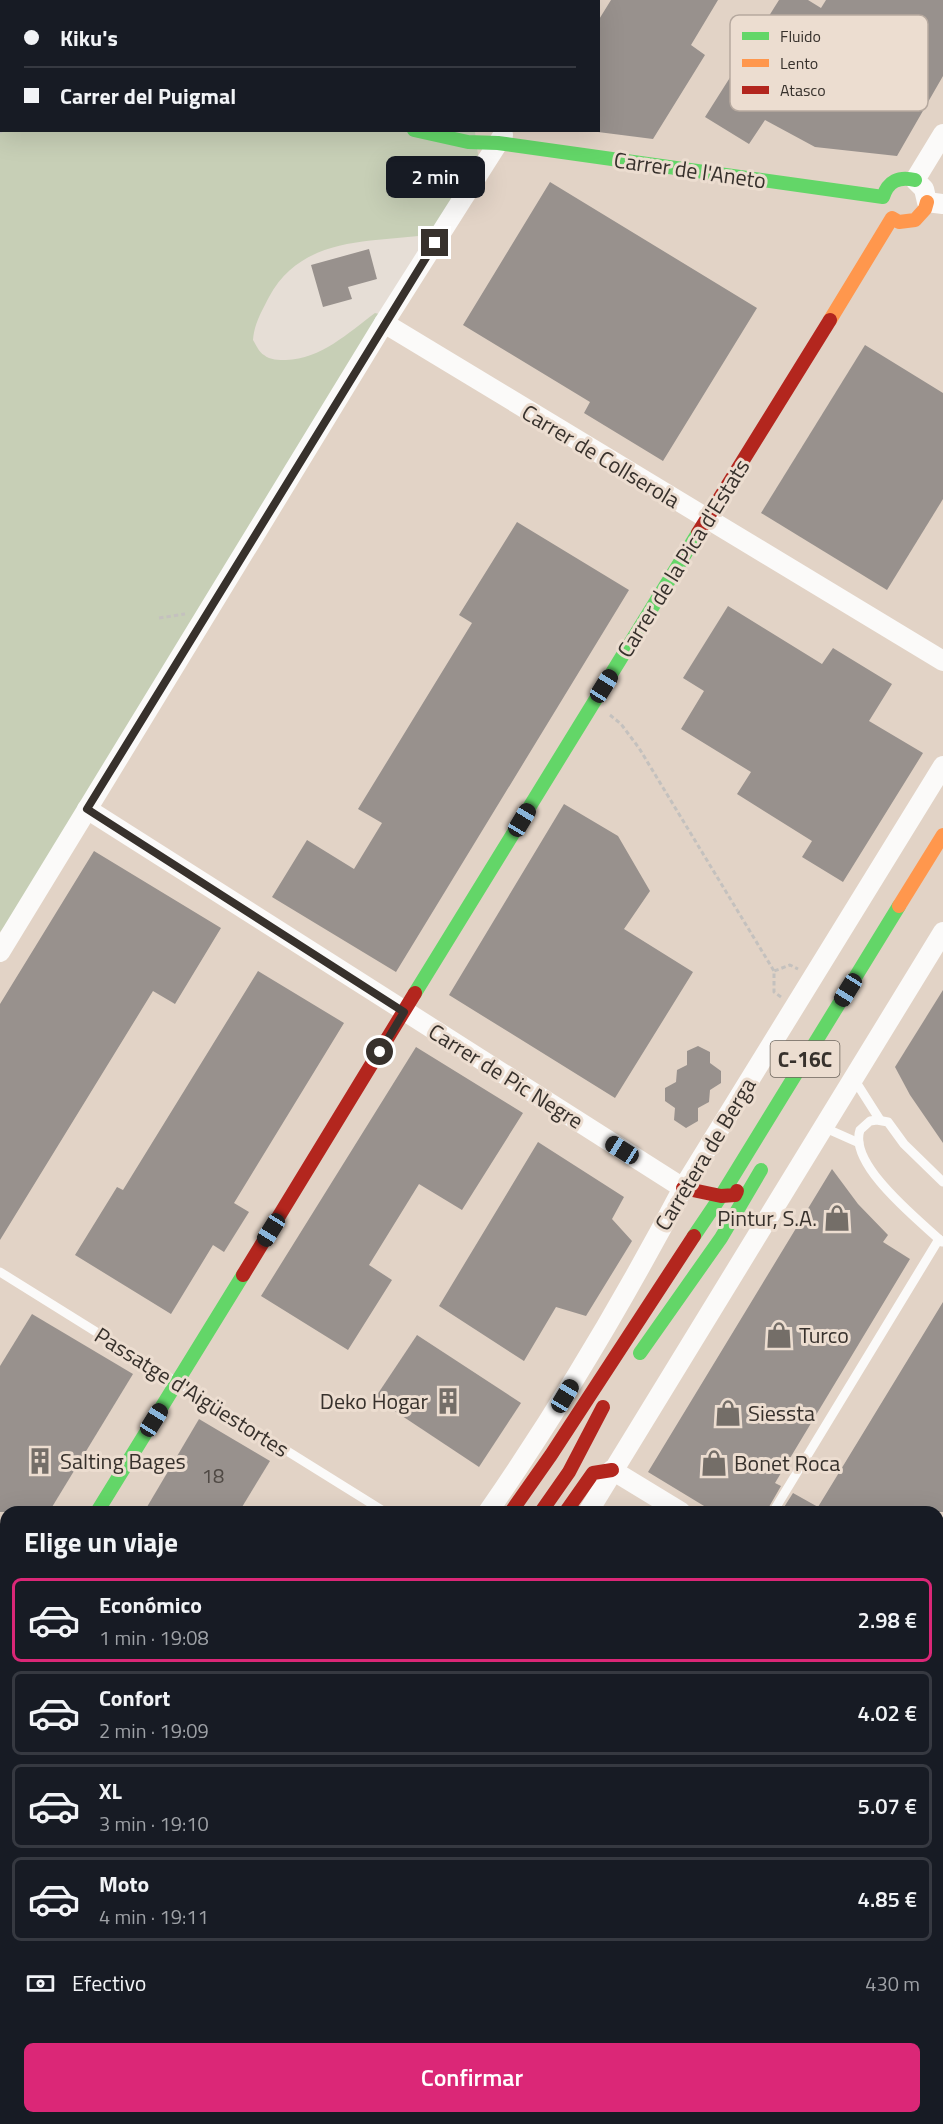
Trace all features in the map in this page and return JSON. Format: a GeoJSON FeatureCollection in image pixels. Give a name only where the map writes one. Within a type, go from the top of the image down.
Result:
{"type":"FeatureCollection","features":[{"type":"Feature","properties":{"kind":"street","name":"Carrer de l'Aneto"},"geometry":{"type":"LineString","coordinates":[[423,132],[468,142],[502,137],[883,197],[887,187],[895,180],[904,178],[915,180]]}},
{"type":"Feature","properties":{"kind":"street"},"geometry":{"type":"LineString","coordinates":[[935,203],[915,180],[943,134]]}},
{"type":"Feature","properties":{"kind":"street"},"geometry":{"type":"LineString","coordinates":[[0,952],[384,323],[502,137]]}},
{"type":"Feature","properties":{"kind":"street","name":"Carrer de la Pica d'Estats"},"geometry":{"type":"LineString","coordinates":[[102,1506],[892,218],[899,222],[915,220],[935,203]]}},
{"type":"Feature","properties":{"kind":"street","name":"Carrer de Collserola"},"geometry":{"type":"LineString","coordinates":[[384,323],[943,661]]}},
{"type":"Feature","properties":{"kind":"street","name":"Carretera de Berga"},"geometry":{"type":"LineString","coordinates":[[492,1506],[565,1396],[644,1260],[686,1196],[813,976],[943,766]]}},
{"type":"Feature","properties":{"kind":"street","name":"Carrer de Pic Negre"},"geometry":{"type":"LineString","coordinates":[[87,809],[686,1196]]}},
{"type":"Feature","properties":{"kind":"street","name":"C-16C"},"geometry":{"type":"LineString","coordinates":[[515,1506],[721,1196],[943,836]]}},
{"type":"Feature","properties":{"kind":"street"},"geometry":{"type":"LineString","coordinates":[[591,1506],[943,932]]}},
{"type":"Feature","properties":{"kind":"street"},"geometry":{"type":"LineString","coordinates":[[686,1196],[735,1195],[786,1111],[799,1095]]}},
{"type":"Feature","properties":{"kind":"street"},"geometry":{"type":"LineString","coordinates":[[633,1364],[721,1238],[767,1159]]}},
{"type":"Feature","properties":{"kind":"street"},"geometry":{"type":"LineString","coordinates":[[664,1280],[690,1219]]}},
{"type":"Feature","properties":{"kind":"street"},"geometry":{"type":"LineString","coordinates":[[532,1506],[609,1397],[569,1472],[545,1506]]}},
{"type":"Feature","properties":{"kind":"street"},"geometry":{"type":"LineString","coordinates":[[569,1506],[593,1473],[612,1470],[671,1506]]}},
{"type":"Feature","properties":{"kind":"lane"},"geometry":{"type":"LineString","coordinates":[[853,1077],[880,1120]]}},
{"type":"Feature","properties":{"kind":"lane"},"geometry":{"type":"LineString","coordinates":[[777,1506],[941,1241],[898,1202],[867,1163],[859,1143],[859,1133],[864,1125],[870,1121],[888,1122],[904,1144],[943,1182]]}},
{"type":"Feature","properties":{"kind":"lane"},"geometry":{"type":"LineString","coordinates":[[823,1127],[859,1143]]}},
{"type":"Feature","properties":{"kind":"lane","name":"Passatge d'Aigüestortes"},"geometry":{"type":"LineString","coordinates":[[0,1272],[375,1506]]}},
{"type":"Feature","properties":{"kind":"path"},"geometry":{"type":"LineString","coordinates":[[593,705],[621,724],[639,748],[774,970],[774,992],[794,1008]]}},
{"type":"Feature","properties":{"kind":"path"},"geometry":{"type":"LineString","coordinates":[[774,970],[790,965],[813,976]]}},
{"type":"Feature","properties":{"kind":"shaded area"},"geometry":{"type":"Polygon","coordinates":[[[600,0],[943,0],[943,1506],[0,1506],[0,932],[21,906],[479,162],[475,132],[600,132],[600,0]]]}},
{"type":"Feature","properties":{"kind":"green space"},"geometry":{"type":"Polygon","coordinates":[[[0,132],[475,132],[479,162],[434,234],[364,241],[320,252],[301,262],[283,277],[269,297],[257,323],[253,340],[262,354],[275,359],[299,359],[311,355],[334,344],[375,313],[379,314],[21,906],[0,932],[0,132]]]}},
{"type":"Feature","properties":{"kind":"building"},"geometry":{"type":"Polygon","coordinates":[[[611,0],[718,0],[691,45],[705,55],[653,139],[598,132],[600,132],[600,18],[611,0]]]}},
{"type":"Feature","properties":{"kind":"building"},"geometry":{"type":"Polygon","coordinates":[[[779,0],[808,0],[821,8],[826,0],[943,0],[943,76],[928,102],[928,15],[770,15],[779,0]]]}},
{"type":"Feature","properties":{"kind":"building"},"geometry":{"type":"Polygon","coordinates":[[[730,77],[730,111],[923,111],[897,156],[815,147],[765,120],[749,144],[705,117],[730,77]]]}},
{"type":"Feature","properties":{"kind":"building"},"geometry":{"type":"Polygon","coordinates":[[[550,182],[757,308],[663,461],[584,413],[590,402],[463,325],[550,182]]]}},
{"type":"Feature","properties":{"kind":"building"},"geometry":{"type":"Polygon","coordinates":[[[369,249],[377,279],[348,287],[352,299],[323,307],[311,265],[369,249]]]}},
{"type":"Feature","properties":{"kind":"building"},"geometry":{"type":"Polygon","coordinates":[[[865,345],[943,393],[943,499],[887,590],[761,513],[865,345]]]}},
{"type":"Feature","properties":{"kind":"building"},"geometry":{"type":"Polygon","coordinates":[[[517,522],[629,590],[396,972],[272,897],[307,840],[354,869],[382,823],[358,809],[472,623],[459,615],[517,522]]]}},
{"type":"Feature","properties":{"kind":"building"},"geometry":{"type":"Polygon","coordinates":[[[728,606],[822,664],[833,648],[892,684],[869,721],[923,753],[843,882],[802,857],[812,841],[737,794],[751,772],[681,729],[704,691],[683,678],[728,606]]]}},
{"type":"Feature","properties":{"kind":"building"},"geometry":{"type":"Polygon","coordinates":[[[564,804],[618,836],[650,891],[624,929],[693,972],[615,1098],[449,995],[564,804]]]}},
{"type":"Feature","properties":{"kind":"building"},"geometry":{"type":"Polygon","coordinates":[[[94,851],[221,928],[175,1004],[153,991],[0,1240],[0,1004],[94,851]]]}},
{"type":"Feature","properties":{"kind":"building"},"geometry":{"type":"Polygon","coordinates":[[[258,971],[344,1023],[234,1203],[249,1212],[224,1252],[213,1245],[171,1314],[75,1255],[117,1187],[123,1190],[258,971]]]}},
{"type":"Feature","properties":{"kind":"building"},"geometry":{"type":"Polygon","coordinates":[[[943,990],[943,1143],[910,1095],[895,1067],[943,990]]]}},
{"type":"Feature","properties":{"kind":"building"},"geometry":{"type":"Polygon","coordinates":[[[698,1046],[710,1052],[710,1063],[721,1071],[721,1083],[710,1090],[709,1102],[698,1108],[698,1121],[686,1128],[674,1120],[675,1108],[665,1101],[665,1088],[676,1082],[677,1070],[687,1065],[687,1051],[698,1046]]]}},
{"type":"Feature","properties":{"kind":"building"},"geometry":{"type":"Polygon","coordinates":[[[416,1047],[523,1113],[462,1210],[419,1184],[369,1265],[392,1280],[348,1350],[261,1296],[416,1047]]]}},
{"type":"Feature","properties":{"kind":"building"},"geometry":{"type":"Polygon","coordinates":[[[538,1142],[624,1197],[612,1219],[632,1241],[586,1316],[556,1307],[524,1361],[439,1306],[538,1142]]]}},
{"type":"Feature","properties":{"kind":"building"},"geometry":{"type":"Polygon","coordinates":[[[832,1169],[858,1204],[888,1235],[883,1242],[910,1259],[775,1483],[781,1486],[769,1506],[704,1506],[648,1472],[832,1169]]]}},
{"type":"Feature","properties":{"kind":"building"},"geometry":{"type":"Polygon","coordinates":[[[943,1302],[943,1506],[819,1506],[943,1302]]]}},
{"type":"Feature","properties":{"kind":"building"},"geometry":{"type":"Polygon","coordinates":[[[32,1314],[133,1374],[53,1506],[0,1506],[0,1366],[32,1314]]]}},
{"type":"Feature","properties":{"kind":"building","name":"Deko Hogar"},"geometry":{"type":"Polygon","coordinates":[[[417,1335],[521,1403],[479,1467],[375,1398],[417,1335]]]}},
{"type":"Feature","properties":{"kind":"building"},"geometry":{"type":"Polygon","coordinates":[[[199,1419],[270,1461],[243,1506],[148,1506],[199,1419]]]}},
{"type":"Feature","properties":{"kind":"building"},"geometry":{"type":"Polygon","coordinates":[[[793,1493],[816,1506],[785,1506],[793,1493]]]}},
{"type":"Feature","properties":{"kind":"traffic: fast"},"geometry":{"type":"LineString","coordinates":[[423,132],[468,142],[498,143],[883,197],[888,187],[895,181],[915,180]]}},
{"type":"Feature","properties":{"kind":"traffic: fast"},"geometry":{"type":"LineString","coordinates":[[415,993],[698,533]]}},
{"type":"Feature","properties":{"kind":"traffic: fast"},"geometry":{"type":"LineString","coordinates":[[694,1236],[721,1196],[899,906]]}},
{"type":"Feature","properties":{"kind":"traffic: fast"},"geometry":{"type":"LineString","coordinates":[[640,1353],[721,1238],[761,1170]]}},
{"type":"Feature","properties":{"kind":"traffic: fast"},"geometry":{"type":"LineString","coordinates":[[101,1506],[243,1275]]}},
{"type":"Feature","properties":{"kind":"traffic: slow"},"geometry":{"type":"LineString","coordinates":[[830,320],[892,218],[899,222],[915,220],[925,209],[927,202]]}},
{"type":"Feature","properties":{"kind":"traffic: slow"},"geometry":{"type":"LineString","coordinates":[[899,906],[943,835]]}},
{"type":"Feature","properties":{"kind":"traffic: jam"},"geometry":{"type":"LineString","coordinates":[[698,533],[830,320]]}},
{"type":"Feature","properties":{"kind":"traffic: jam"},"geometry":{"type":"LineString","coordinates":[[243,1275],[415,993]]}},
{"type":"Feature","properties":{"kind":"traffic: jam"},"geometry":{"type":"LineString","coordinates":[[683,1188],[721,1196],[735,1195],[737,1191]]}},
{"type":"Feature","properties":{"kind":"traffic: jam"},"geometry":{"type":"LineString","coordinates":[[515,1506],[694,1236]]}},
{"type":"Feature","properties":{"kind":"traffic: jam"},"geometry":{"type":"LineString","coordinates":[[545,1506],[569,1472],[603,1407]]}},
{"type":"Feature","properties":{"kind":"traffic: jam"},"geometry":{"type":"LineString","coordinates":[[570,1506],[593,1473],[612,1470]]}},
{"type":"Feature","properties":{"kind":"place","name":"Pintur, S.A."},"geometry":{"type":"Point","coordinates":[837,1218]}},
{"type":"Feature","properties":{"kind":"place","name":"Turco"},"geometry":{"type":"Point","coordinates":[779,1335]}},
{"type":"Feature","properties":{"kind":"place","name":"Deko Hogar"},"geometry":{"type":"Point","coordinates":[448,1401]}},
{"type":"Feature","properties":{"kind":"place","name":"Siessta"},"geometry":{"type":"Point","coordinates":[728,1413]}},
{"type":"Feature","properties":{"kind":"place","name":"Salting Bages"},"geometry":{"type":"Point","coordinates":[40,1461]}},
{"type":"Feature","properties":{"kind":"place","name":"Bonet Roca"},"geometry":{"type":"Point","coordinates":[714,1463]}},
{"type":"Feature","properties":{"kind":"route"},"geometry":{"type":"LineString","coordinates":[[380,1052],[404,1012],[87,809],[435,243]]}}]}
